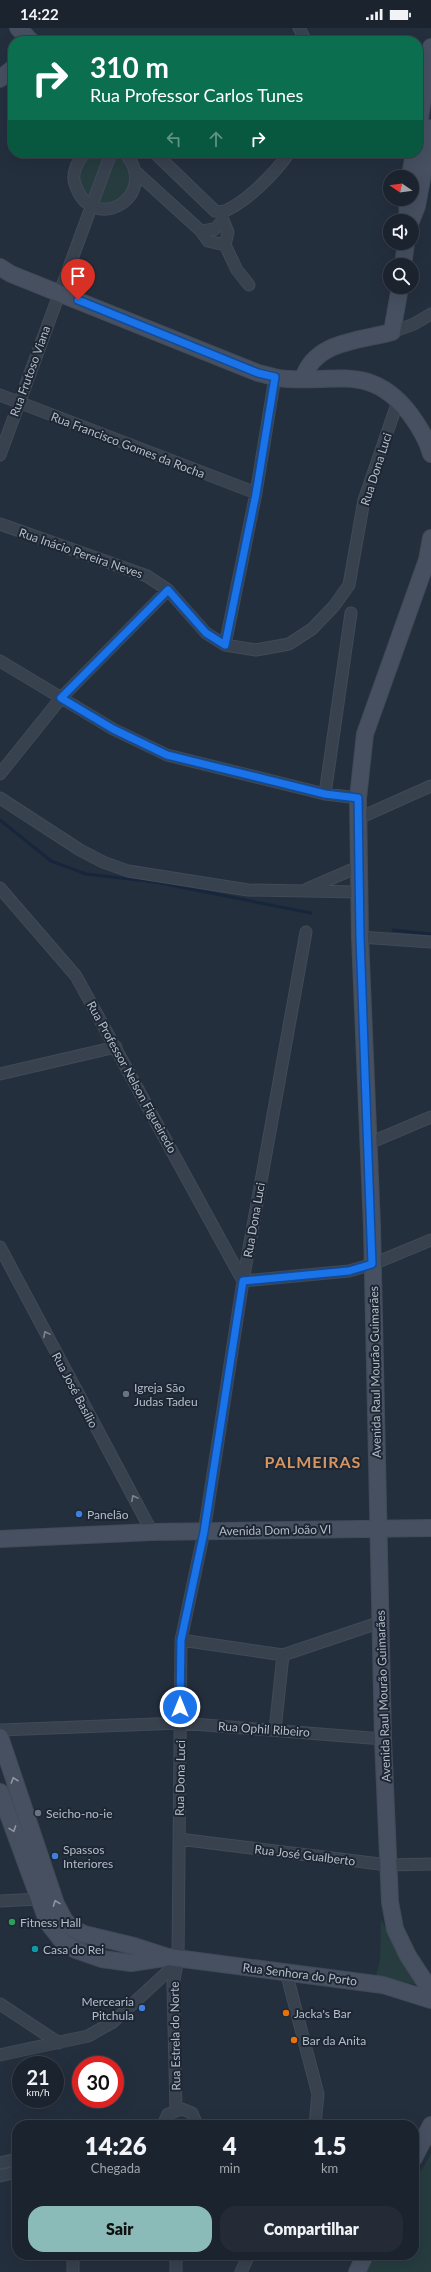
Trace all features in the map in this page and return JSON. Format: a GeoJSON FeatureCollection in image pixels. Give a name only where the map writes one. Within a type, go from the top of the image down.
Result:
{"type":"FeatureCollection","features":[{"type":"Feature","properties":{"kind":"street"},"geometry":{"type":"LineString","coordinates":[[18,28],[26,36]]}},
{"type":"Feature","properties":{"kind":"street"},"geometry":{"type":"LineString","coordinates":[[423,105],[429,76],[431,47]]}},
{"type":"Feature","properties":{"kind":"street"},"geometry":{"type":"LineString","coordinates":[[0,79],[8,71]]}},
{"type":"Feature","properties":{"kind":"street"},"geometry":{"type":"LineString","coordinates":[[419,182],[431,128]]}},
{"type":"Feature","properties":{"kind":"street"},"geometry":{"type":"LineString","coordinates":[[82,158],[76,167],[74,181],[78,194],[90,206],[102,209],[116,208],[128,199],[136,187],[136,172],[130,158]]}},
{"type":"Feature","properties":{"kind":"street","name":"Rua Frutoso Viana"},"geometry":{"type":"LineString","coordinates":[[0,454],[58,292],[109,158]]}},
{"type":"Feature","properties":{"kind":"street"},"geometry":{"type":"LineString","coordinates":[[160,158],[215,211],[223,216],[228,232],[225,245],[237,270],[250,285]]}},
{"type":"Feature","properties":{"kind":"street"},"geometry":{"type":"LineString","coordinates":[[201,231],[215,229],[223,216],[240,203],[280,166],[285,158]]}},
{"type":"Feature","properties":{"kind":"street"},"geometry":{"type":"LineString","coordinates":[[415,158],[417,170]]}},
{"type":"Feature","properties":{"kind":"street"},"geometry":{"type":"LineString","coordinates":[[136,172],[201,231],[208,241],[225,245]]}},
{"type":"Feature","properties":{"kind":"street"},"geometry":{"type":"LineString","coordinates":[[0,267],[11,274],[258,373],[275,377],[303,379],[340,377],[374,383],[398,401],[420,428],[429,446]]}},
{"type":"Feature","properties":{"kind":"street"},"geometry":{"type":"LineString","coordinates":[[392,332],[399,294]]}},
{"type":"Feature","properties":{"kind":"street"},"geometry":{"type":"LineString","coordinates":[[303,379],[305,370],[328,348],[392,332],[414,324],[431,314]]}},
{"type":"Feature","properties":{"kind":"street"},"geometry":{"type":"LineString","coordinates":[[225,645],[256,494],[275,377]]}},
{"type":"Feature","properties":{"kind":"street","name":"Rua Francisco Gomes da Rocha"},"geometry":{"type":"LineString","coordinates":[[0,394],[19,403],[256,494]]}},
{"type":"Feature","properties":{"kind":"street","name":"Rua Dona Luci"},"geometry":{"type":"LineString","coordinates":[[349,585],[364,500],[398,401]]}},
{"type":"Feature","properties":{"kind":"street","name":"Rua Inácio Pereira Neves"},"geometry":{"type":"LineString","coordinates":[[0,524],[147,576],[168,590],[206,633],[225,645],[256,650],[289,644],[312,629],[334,606],[349,585]]}},
{"type":"Feature","properties":{"kind":"street","name":"Avenida Raul Mourão Guimarães"},"geometry":{"type":"LineString","coordinates":[[431,538],[427,560],[365,734],[358,798],[358,867],[372,1264],[383,1739],[390,1902],[395,1929],[408,1956],[431,1991]]}},
{"type":"Feature","properties":{"kind":"street"},"geometry":{"type":"LineString","coordinates":[[0,774],[61,698],[168,590]]}},
{"type":"Feature","properties":{"kind":"street"},"geometry":{"type":"LineString","coordinates":[[325,794],[351,613]]}},
{"type":"Feature","properties":{"kind":"street"},"geometry":{"type":"LineString","coordinates":[[0,661],[113,729],[167,755],[325,794],[358,798]]}},
{"type":"Feature","properties":{"kind":"street"},"geometry":{"type":"LineString","coordinates":[[358,819],[431,786]]}},
{"type":"Feature","properties":{"kind":"street"},"geometry":{"type":"LineString","coordinates":[[0,798],[80,850],[103,862],[128,871],[248,890],[359,892]]}},
{"type":"Feature","properties":{"kind":"street"},"geometry":{"type":"LineString","coordinates":[[303,891],[358,867]]}},
{"type":"Feature","properties":{"kind":"street","name":"Rua Professor Nelson Figueiredo"},"geometry":{"type":"LineString","coordinates":[[0,888],[76,976],[243,1281]]}},
{"type":"Feature","properties":{"kind":"street","name":"Rua Dona Luci"},"geometry":{"type":"LineString","coordinates":[[174,1960],[179,1839],[181,1640],[204,1532],[243,1281],[306,932]]}},
{"type":"Feature","properties":{"kind":"street"},"geometry":{"type":"LineString","coordinates":[[360,937],[431,942]]}},
{"type":"Feature","properties":{"kind":"street"},"geometry":{"type":"LineString","coordinates":[[0,1074],[116,1047]]}},
{"type":"Feature","properties":{"kind":"street"},"geometry":{"type":"LineString","coordinates":[[367,1144],[431,1117]]}},
{"type":"Feature","properties":{"kind":"street"},"geometry":{"type":"LineString","coordinates":[[243,1281],[349,1271],[372,1264],[431,1240]]}},
{"type":"Feature","properties":{"kind":"street","name":"Rua José Basílio"},"geometry":{"type":"LineString","coordinates":[[0,1247],[152,1532]]}},
{"type":"Feature","properties":{"kind":"street","name":"Avenida Dom João VI"},"geometry":{"type":"LineString","coordinates":[[0,1539],[152,1532],[431,1528]]}},
{"type":"Feature","properties":{"kind":"street"},"geometry":{"type":"LineString","coordinates":[[181,1640],[283,1655],[381,1622]]}},
{"type":"Feature","properties":{"kind":"street"},"geometry":{"type":"LineString","coordinates":[[274,1730],[283,1655]]}},
{"type":"Feature","properties":{"kind":"street","name":"Rua Ophil Ribeiro"},"geometry":{"type":"LineString","coordinates":[[0,1730],[180,1723],[383,1739]]}},
{"type":"Feature","properties":{"kind":"street","name":"Rua Senhora do Porto"},"geometry":{"type":"LineString","coordinates":[[0,1737],[56,1904],[66,1921],[74,1929],[84,1934],[134,1946],[174,1960]]}},
{"type":"Feature","properties":{"kind":"street","name":"Rua Senhora do Porto"},"geometry":{"type":"LineString","coordinates":[[0,1792],[39,1899],[54,1932],[76,1950],[102,1959],[131,1963],[174,1960],[286,1972],[383,1985],[431,2000]]}},
{"type":"Feature","properties":{"kind":"street","name":"Rua José Gualberto"},"geometry":{"type":"LineString","coordinates":[[179,1839],[388,1865],[431,1864]]}},
{"type":"Feature","properties":{"kind":"street"},"geometry":{"type":"LineString","coordinates":[[0,1901],[39,1899]]}},
{"type":"Feature","properties":{"kind":"street"},"geometry":{"type":"LineString","coordinates":[[0,2055],[88,2036],[113,2022],[174,1960]]}},
{"type":"Feature","properties":{"kind":"street","name":"Rua Estrela do Norte"},"geometry":{"type":"LineString","coordinates":[[174,1960],[172,1985],[176,2109]]}},
{"type":"Feature","properties":{"kind":"street"},"geometry":{"type":"LineString","coordinates":[[286,1972],[318,2094],[315,2120]]}},
{"type":"Feature","properties":{"kind":"street"},"geometry":{"type":"LineString","coordinates":[[0,2004],[59,2043]]}},
{"type":"Feature","properties":{"kind":"street"},"geometry":{"type":"LineString","coordinates":[[164,2120],[168,2114],[176,2109],[182,2109],[192,2113],[195,2120]]}},
{"type":"Feature","properties":{"kind":"street"},"geometry":{"type":"LineString","coordinates":[[419,2148],[431,2125]]}},
{"type":"Feature","properties":{"kind":"street"},"geometry":{"type":"LineString","coordinates":[[0,2163],[12,2160]]}},
{"type":"Feature","properties":{"kind":"street"},"geometry":{"type":"LineString","coordinates":[[0,2176],[12,2173]]}},
{"type":"Feature","properties":{"kind":"street"},"geometry":{"type":"LineString","coordinates":[[73,2260],[73,2272]]}},
{"type":"Feature","properties":{"kind":"street"},"geometry":{"type":"LineString","coordinates":[[176,2260],[176,2272]]}},
{"type":"Feature","properties":{"kind":"street"},"geometry":{"type":"LineString","coordinates":[[241,2272],[247,2260]]}},
{"type":"Feature","properties":{"kind":"street"},"geometry":{"type":"LineString","coordinates":[[357,2272],[363,2260]]}},
{"type":"Feature","properties":{"kind":"green space"},"geometry":{"type":"Polygon","coordinates":[[[82,158],[130,158],[132,160],[128,199],[102,209],[78,194],[76,167],[82,158]]]}},
{"type":"Feature","properties":{"kind":"green space"},"geometry":{"type":"Polygon","coordinates":[[[381,1920],[418,1985],[376,1976],[380,1960],[381,1920]]]}},
{"type":"Feature","properties":{"kind":"green space"},"geometry":{"type":"Polygon","coordinates":[[[431,2154],[431,2272],[362,2272],[369,2260],[419,2260],[419,2174],[431,2154]]]}},
{"type":"Feature","properties":{"kind":"waterway"},"geometry":{"type":"LineString","coordinates":[[0,820],[51,861],[86,874],[155,882],[311,913]]}},
{"type":"Feature","properties":{"kind":"waterway"},"geometry":{"type":"LineString","coordinates":[[393,930],[431,934]]}},
{"type":"Feature","properties":{"kind":"place","name":"Igreja São Judas Tadeu"},"geometry":{"type":"Point","coordinates":[126,1394]}},
{"type":"Feature","properties":{"kind":"place","name":"Panelão"},"geometry":{"type":"Point","coordinates":[79,1514]}},
{"type":"Feature","properties":{"kind":"place","name":"Seicho-no-ie"},"geometry":{"type":"Point","coordinates":[38,1813]}},
{"type":"Feature","properties":{"kind":"place","name":"Spassos Interiores"},"geometry":{"type":"Point","coordinates":[55,1856]}},
{"type":"Feature","properties":{"kind":"place","name":"Fitness Hall"},"geometry":{"type":"Point","coordinates":[12,1922]}},
{"type":"Feature","properties":{"kind":"place","name":"Casa do Rei"},"geometry":{"type":"Point","coordinates":[35,1949]}},
{"type":"Feature","properties":{"kind":"place","name":"Mercearia Pitchula"},"geometry":{"type":"Point","coordinates":[142,2008]}},
{"type":"Feature","properties":{"kind":"place","name":"Jacka's Bar"},"geometry":{"type":"Point","coordinates":[286,2013]}},
{"type":"Feature","properties":{"kind":"place","name":"Bar da Anita"},"geometry":{"type":"Point","coordinates":[294,2040]}},
{"type":"Feature","properties":{"kind":"district","name":"PALMEIRAS"},"geometry":{"type":"Point","coordinates":[313,1461]}},
{"type":"Feature","properties":{"kind":"route"},"geometry":{"type":"LineString","coordinates":[[78,300],[258,373],[275,377],[256,494],[225,645],[206,633],[168,590],[61,698],[113,729],[167,755],[325,794],[358,798],[358,872],[367,1144],[372,1227],[372,1264],[349,1271],[243,1281],[204,1532],[181,1640],[180,1707]]}}]}
